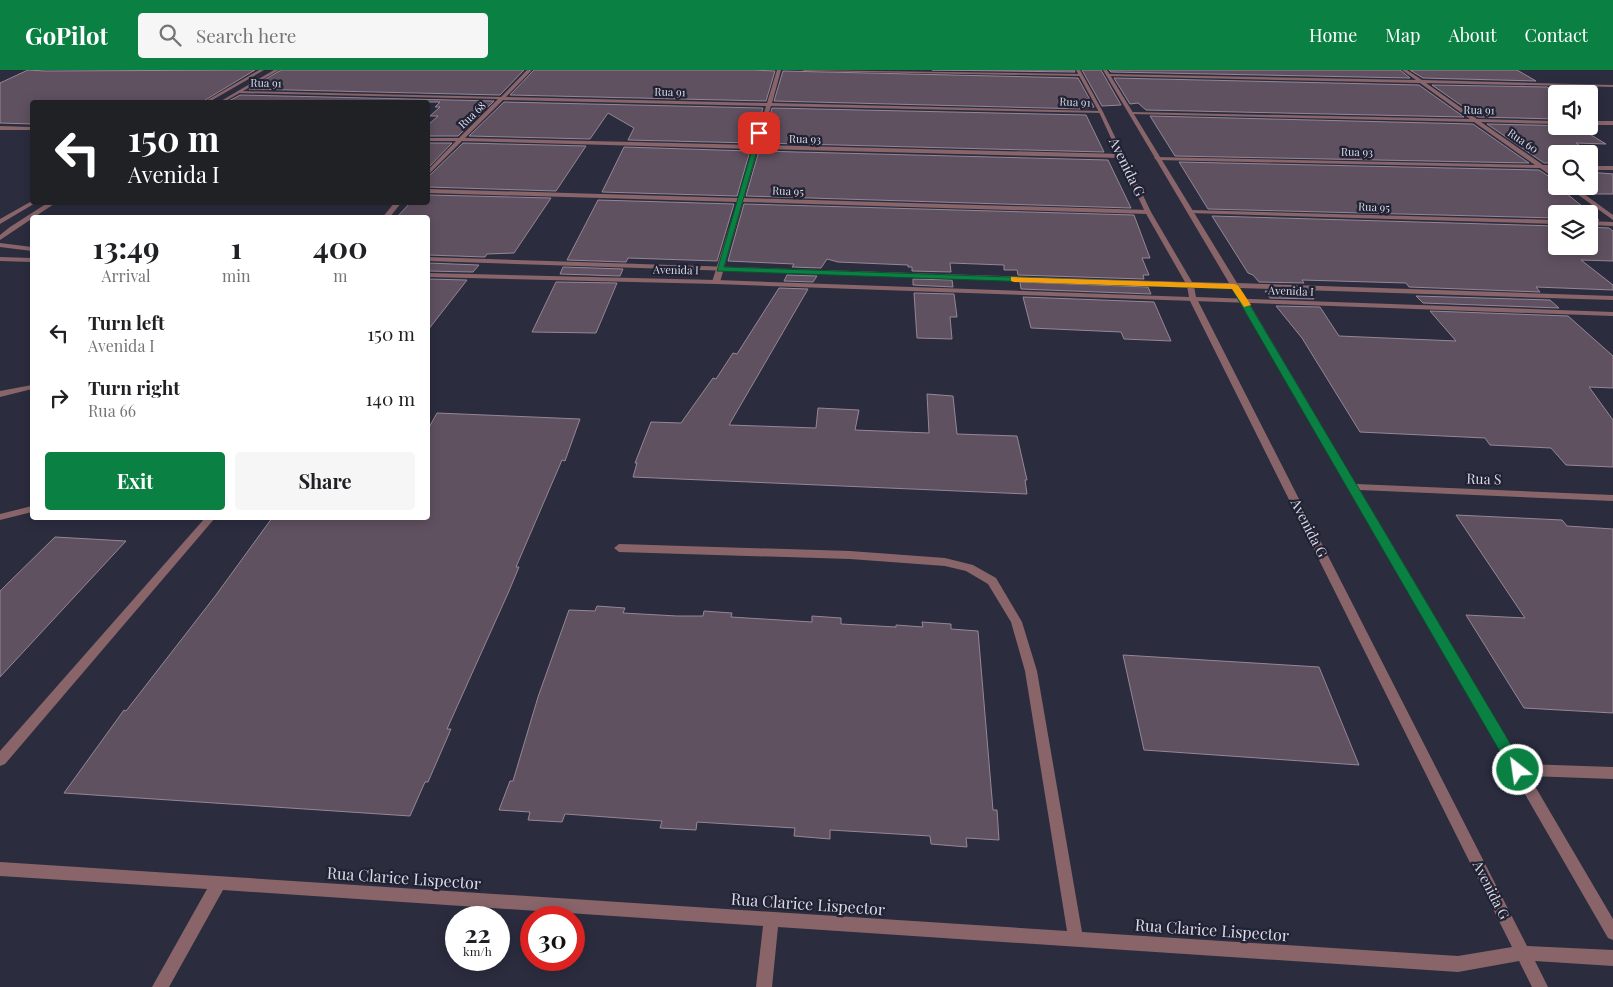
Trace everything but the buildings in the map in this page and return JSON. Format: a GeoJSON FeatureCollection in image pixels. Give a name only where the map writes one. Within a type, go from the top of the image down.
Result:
{"type":"FeatureCollection","features":[{"type":"Feature","properties":{"kind":"street"},"geometry":{"type":"LineString","coordinates":[[210,100],[262,70]]}},
{"type":"Feature","properties":{"kind":"street"},"geometry":{"type":"LineString","coordinates":[[225,100],[277,70]]}},
{"type":"Feature","properties":{"kind":"street","name":"Rua 68"},"geometry":{"type":"LineString","coordinates":[[430,171],[530,70]]}},
{"type":"Feature","properties":{"kind":"street"},"geometry":{"type":"LineString","coordinates":[[716,282],[754,148],[779,70]]}},
{"type":"Feature","properties":{"kind":"street"},"geometry":{"type":"LineString","coordinates":[[804,70],[1079,73]]}},
{"type":"Feature","properties":{"kind":"street","name":"Rua 60"},"geometry":{"type":"LineString","coordinates":[[1404,70],[1548,171]]}},
{"type":"Feature","properties":{"kind":"street"},"geometry":{"type":"LineString","coordinates":[[1106,72],[1613,86]]}},
{"type":"Feature","properties":{"kind":"street","name":"Avenida G"},"geometry":{"type":"LineString","coordinates":[[1106,72],[1354,487],[1613,933]]}},
{"type":"Feature","properties":{"kind":"street","name":"Avenida G"},"geometry":{"type":"LineString","coordinates":[[1079,73],[1101,112],[1148,212],[1190,285],[1193,299],[1540,987]]}},
{"type":"Feature","properties":{"kind":"street","name":"Rua 91"},"geometry":{"type":"LineString","coordinates":[[239,92],[1101,112]]}},
{"type":"Feature","properties":{"kind":"street","name":"Rua 91"},"geometry":{"type":"LineString","coordinates":[[1132,113],[1548,122]]}},
{"type":"Feature","properties":{"kind":"street"},"geometry":{"type":"LineString","coordinates":[[1598,123],[1613,123]]}},
{"type":"Feature","properties":{"kind":"street"},"geometry":{"type":"LineString","coordinates":[[0,128],[30,129]]}},
{"type":"Feature","properties":{"kind":"street","name":"Rua 93"},"geometry":{"type":"LineString","coordinates":[[430,139],[1122,156]]}},
{"type":"Feature","properties":{"kind":"street","name":"Rua 93"},"geometry":{"type":"LineString","coordinates":[[1157,158],[1548,167]]}},
{"type":"Feature","properties":{"kind":"street"},"geometry":{"type":"LineString","coordinates":[[1598,168],[1613,168]]}},
{"type":"Feature","properties":{"kind":"street","name":"Rua 95"},"geometry":{"type":"LineString","coordinates":[[430,191],[1148,212]]}},
{"type":"Feature","properties":{"kind":"street"},"geometry":{"type":"LineString","coordinates":[[1581,195],[1613,218]]}},
{"type":"Feature","properties":{"kind":"street"},"geometry":{"type":"LineString","coordinates":[[0,222],[30,204]]}},
{"type":"Feature","properties":{"kind":"street"},"geometry":{"type":"LineString","coordinates":[[33,215],[49,205]]}},
{"type":"Feature","properties":{"kind":"street"},"geometry":{"type":"LineString","coordinates":[[388,215],[396,205]]}},
{"type":"Feature","properties":{"kind":"street","name":"Rua 95"},"geometry":{"type":"LineString","coordinates":[[1191,212],[1548,222]]}},
{"type":"Feature","properties":{"kind":"street"},"geometry":{"type":"LineString","coordinates":[[0,238],[30,217]]}},
{"type":"Feature","properties":{"kind":"street"},"geometry":{"type":"LineString","coordinates":[[1598,223],[1613,224]]}},
{"type":"Feature","properties":{"kind":"street"},"geometry":{"type":"LineString","coordinates":[[2,246],[30,249]]}},
{"type":"Feature","properties":{"kind":"street"},"geometry":{"type":"LineString","coordinates":[[0,259],[30,260]]}},
{"type":"Feature","properties":{"kind":"street","name":"Avenida I"},"geometry":{"type":"LineString","coordinates":[[430,259],[1613,298]]}},
{"type":"Feature","properties":{"kind":"street","name":"Avenida I"},"geometry":{"type":"LineString","coordinates":[[430,275],[716,282],[1613,314]]}},
{"type":"Feature","properties":{"kind":"street"},"geometry":{"type":"LineString","coordinates":[[0,394],[30,387]]}},
{"type":"Feature","properties":{"kind":"street","name":"Rua S"},"geometry":{"type":"LineString","coordinates":[[1354,487],[1613,498]]}},
{"type":"Feature","properties":{"kind":"street"},"geometry":{"type":"LineString","coordinates":[[0,517],[30,510]]}},
{"type":"Feature","properties":{"kind":"street"},"geometry":{"type":"LineString","coordinates":[[0,760],[208,520]]}},
{"type":"Feature","properties":{"kind":"street"},"geometry":{"type":"LineString","coordinates":[[619,548],[850,555],[945,562],[969,568],[992,581],[1016,622],[1031,671],[1076,939]]}},
{"type":"Feature","properties":{"kind":"street"},"geometry":{"type":"LineString","coordinates":[[1518,770],[1613,773]]}},
{"type":"Feature","properties":{"kind":"street","name":"Rua Clarice Lispector"},"geometry":{"type":"LineString","coordinates":[[0,869],[1458,964],[1522,952],[1613,958]]}},
{"type":"Feature","properties":{"kind":"street"},"geometry":{"type":"LineString","coordinates":[[160,987],[219,883]]}},
{"type":"Feature","properties":{"kind":"street"},"geometry":{"type":"LineString","coordinates":[[764,987],[771,920]]}},
{"type":"Feature","properties":{"kind":"slow traffic"},"geometry":{"type":"LineString","coordinates":[[1014,279],[1235,286],[1247,305]]}},
{"type":"Feature","properties":{"kind":"route"},"geometry":{"type":"LineString","coordinates":[[759,133],[720,270],[1235,286],[1518,770]]}}]}
